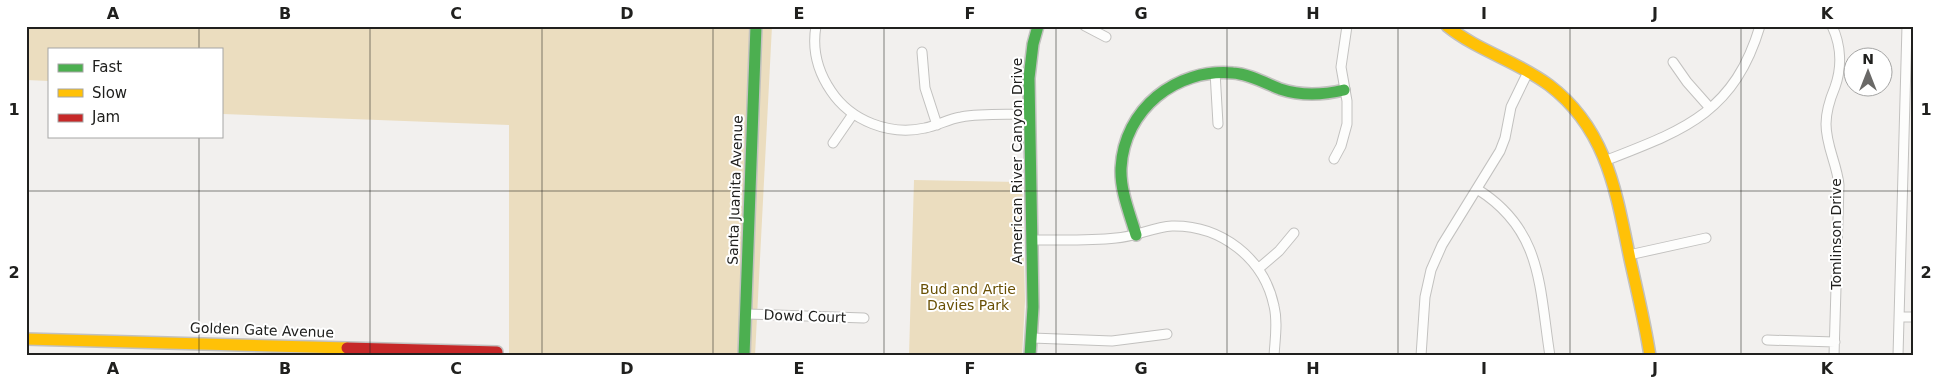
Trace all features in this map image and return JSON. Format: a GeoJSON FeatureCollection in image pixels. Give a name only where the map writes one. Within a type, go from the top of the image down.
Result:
{"type":"FeatureCollection","features":[{"type":"Feature","properties":{"kind":"street","name":"Santa Juanita Avenue"},"geometry":{"type":"LineString","coordinates":[[744,356],[756,26]]}},
{"type":"Feature","properties":{"kind":"street"},"geometry":{"type":"LineString","coordinates":[[816,26],[816,50],[822,74],[834,96],[853,114],[874,125],[899,130],[918,129],[970,116],[1030,114]]}},
{"type":"Feature","properties":{"kind":"street","name":"American River Canyon Drive"},"geometry":{"type":"LineString","coordinates":[[1030,356],[1034,307],[1030,61],[1038,26]]}},
{"type":"Feature","properties":{"kind":"street"},"geometry":{"type":"LineString","coordinates":[[1085,26],[1106,37]]}},
{"type":"Feature","properties":{"kind":"street"},"geometry":{"type":"LineString","coordinates":[[1334,159],[1341,146],[1347,124],[1348,113],[1341,68],[1347,26]]}},
{"type":"Feature","properties":{"kind":"street"},"geometry":{"type":"LineString","coordinates":[[1607,160],[1666,137],[1696,120],[1710,108],[1731,86],[1740,72],[1752,49],[1760,26]]}},
{"type":"Feature","properties":{"kind":"street","name":"Tomlinson Drive"},"geometry":{"type":"LineString","coordinates":[[1832,26],[1838,42],[1839,64],[1835,86],[1829,102],[1826,123],[1828,145],[1836,168],[1839,185],[1834,356]]}},
{"type":"Feature","properties":{"kind":"street"},"geometry":{"type":"LineString","coordinates":[[1898,356],[1910,66],[1907,26]]}},
{"type":"Feature","properties":{"kind":"street"},"geometry":{"type":"LineString","coordinates":[[1453,28],[1476,47],[1547,83],[1573,106],[1594,134],[1607,160],[1613,180],[1650,356]]}},
{"type":"Feature","properties":{"kind":"street"},"geometry":{"type":"LineString","coordinates":[[922,52],[925,88],[938,125]]}},
{"type":"Feature","properties":{"kind":"street"},"geometry":{"type":"LineString","coordinates":[[1673,62],[1687,82],[1710,108]]}},
{"type":"Feature","properties":{"kind":"street"},"geometry":{"type":"LineString","coordinates":[[1136,235],[1124,194],[1122,178],[1123,153],[1133,124],[1152,99],[1168,86],[1186,78],[1215,72],[1246,75],[1280,89],[1297,93],[1319,94],[1344,90]]}},
{"type":"Feature","properties":{"kind":"street"},"geometry":{"type":"LineString","coordinates":[[1215,72],[1218,124]]}},
{"type":"Feature","properties":{"kind":"street"},"geometry":{"type":"LineString","coordinates":[[1420,356],[1425,297],[1431,270],[1442,245],[1503,145],[1511,107],[1528,72]]}},
{"type":"Feature","properties":{"kind":"street"},"geometry":{"type":"LineString","coordinates":[[833,143],[853,114]]}},
{"type":"Feature","properties":{"kind":"street"},"geometry":{"type":"LineString","coordinates":[[1477,189],[1505,210],[1526,239],[1536,268],[1550,356]]}},
{"type":"Feature","properties":{"kind":"street"},"geometry":{"type":"LineString","coordinates":[[1032,240],[1115,239],[1169,226],[1195,228],[1210,232],[1237,246],[1258,269],[1270,292],[1274,306],[1276,327],[1274,356]]}},
{"type":"Feature","properties":{"kind":"street"},"geometry":{"type":"LineString","coordinates":[[1258,269],[1279,251],[1294,233]]}},
{"type":"Feature","properties":{"kind":"street"},"geometry":{"type":"LineString","coordinates":[[1629,255],[1706,238]]}},
{"type":"Feature","properties":{"kind":"street","name":"Dowd Court"},"geometry":{"type":"LineString","coordinates":[[746,314],[864,318]]}},
{"type":"Feature","properties":{"kind":"street"},"geometry":{"type":"LineString","coordinates":[[1899,317],[1914,317]]}},
{"type":"Feature","properties":{"kind":"street"},"geometry":{"type":"LineString","coordinates":[[1032,338],[1112,341],[1166,334]]}},
{"type":"Feature","properties":{"kind":"street","name":"Golden Gate Avenue"},"geometry":{"type":"LineString","coordinates":[[26,339],[497,354]]}},
{"type":"Feature","properties":{"kind":"street"},"geometry":{"type":"LineString","coordinates":[[1768,340],[1835,342]]}},
{"type":"Feature","properties":{"kind":"green space"},"geometry":{"type":"Polygon","coordinates":[[[26,26],[772,26],[755,356],[509,356],[509,125],[223,114],[222,48],[48,48],[48,81],[26,80],[26,26]]]}},
{"type":"Feature","properties":{"kind":"green space","name":"Bud and Artie Davies Park"},"geometry":{"type":"Polygon","coordinates":[[[914,180],[1022,182],[1025,301],[1022,356],[909,356],[914,180]]]}},
{"type":"Feature","properties":{"kind":"traffic: fast"},"geometry":{"type":"LineString","coordinates":[[744,356],[756,26]]}},
{"type":"Feature","properties":{"kind":"traffic: fast"},"geometry":{"type":"LineString","coordinates":[[1030,356],[1033,307],[1029,78],[1033,44],[1038,26]]}},
{"type":"Feature","properties":{"kind":"traffic: fast"},"geometry":{"type":"LineString","coordinates":[[1136,235],[1128,211],[1121,177],[1124,147],[1132,128],[1143,111],[1157,96],[1173,85],[1192,77],[1212,73],[1245,75],[1280,89],[1296,93],[1320,94],[1344,90]]}},
{"type":"Feature","properties":{"kind":"traffic: slow"},"geometry":{"type":"LineString","coordinates":[[1447,26],[1459,35],[1524,69],[1549,85],[1569,102],[1584,121],[1606,163],[1614,186],[1650,356]]}},
{"type":"Feature","properties":{"kind":"traffic: slow"},"geometry":{"type":"LineString","coordinates":[[26,339],[347,348]]}},
{"type":"Feature","properties":{"kind":"traffic: jam"},"geometry":{"type":"LineString","coordinates":[[347,348],[497,352],[497,356]]}}]}
